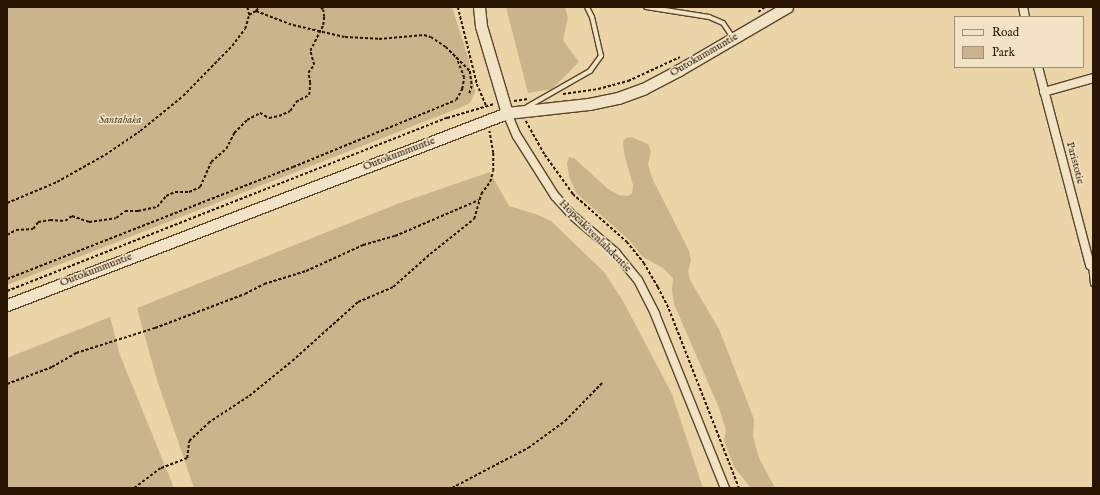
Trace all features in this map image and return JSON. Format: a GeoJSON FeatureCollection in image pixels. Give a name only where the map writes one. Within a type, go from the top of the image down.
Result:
{"type":"FeatureCollection","features":[{"type":"Feature","properties":{"kind":"street","name":"Hopeakivenlahdentie"},"geometry":{"type":"LineString","coordinates":[[479,7],[481,26],[507,113],[517,136],[555,196],[572,215],[616,253],[641,286],[655,314],[725,488]]}},
{"type":"Feature","properties":{"kind":"street","name":"Outokummuntie"},"geometry":{"type":"LineString","coordinates":[[7,305],[507,113],[520,110],[590,104],[618,98],[651,85],[787,7]]}},
{"type":"Feature","properties":{"kind":"street","name":"Paristotie"},"geometry":{"type":"LineString","coordinates":[[1038,68],[1092,264]]}},
{"type":"Feature","properties":{"kind":"street"},"geometry":{"type":"LineString","coordinates":[[1044,92],[1093,78]]}},
{"type":"Feature","properties":{"kind":"lane"},"geometry":{"type":"LineString","coordinates":[[520,110],[548,96],[590,71],[601,56],[592,17],[587,7]]}},
{"type":"Feature","properties":{"kind":"lane"},"geometry":{"type":"LineString","coordinates":[[646,7],[709,17],[724,23],[733,38]]}},
{"type":"Feature","properties":{"kind":"lane"},"geometry":{"type":"LineString","coordinates":[[1092,264],[1093,284]]}},
{"type":"Feature","properties":{"kind":"path"},"geometry":{"type":"LineString","coordinates":[[7,203],[57,182],[105,155],[140,131],[183,96],[209,71],[244,29],[249,15],[247,7]]}},
{"type":"Feature","properties":{"kind":"path"},"geometry":{"type":"LineString","coordinates":[[249,15],[256,11],[259,7]]}},
{"type":"Feature","properties":{"kind":"path"},"geometry":{"type":"LineString","coordinates":[[7,235],[16,230],[33,229],[38,222],[50,220],[65,221],[72,216],[88,222],[116,218],[125,211],[138,211],[157,207],[166,196],[174,192],[189,192],[200,187],[211,162],[226,149],[234,133],[247,120],[260,113],[269,118],[279,116],[290,111],[296,102],[309,95],[310,83],[308,73],[314,64],[310,51],[324,17],[323,10],[320,7]]}},
{"type":"Feature","properties":{"kind":"path"},"geometry":{"type":"LineString","coordinates":[[458,7],[477,84],[486,105]]}},
{"type":"Feature","properties":{"kind":"path"},"geometry":{"type":"LineString","coordinates":[[753,15],[765,7]]}},
{"type":"Feature","properties":{"kind":"path"},"geometry":{"type":"LineString","coordinates":[[256,11],[293,25],[345,37],[379,40],[424,35],[438,42],[470,71],[472,86],[470,95]]}},
{"type":"Feature","properties":{"kind":"path"},"geometry":{"type":"LineString","coordinates":[[7,291],[446,118],[486,105],[598,89],[628,82],[683,55]]}},
{"type":"Feature","properties":{"kind":"path"},"geometry":{"type":"LineString","coordinates":[[7,279],[293,167],[456,100],[462,90],[464,78],[456,57]]}},
{"type":"Feature","properties":{"kind":"path"},"geometry":{"type":"LineString","coordinates":[[134,488],[162,468],[187,458],[189,441],[208,423],[249,396],[286,366],[358,302],[393,287],[430,254],[474,219],[481,194],[490,182],[493,170],[493,153],[489,137],[489,120]]}},
{"type":"Feature","properties":{"kind":"path"},"geometry":{"type":"LineString","coordinates":[[7,384],[52,367],[76,353],[155,328],[245,294],[264,284],[306,271],[363,245],[395,236],[480,200]]}},
{"type":"Feature","properties":{"kind":"path"},"geometry":{"type":"LineString","coordinates":[[452,488],[528,448],[565,421],[602,383]]}},
{"type":"Feature","properties":{"kind":"green space","name":"Santahaka"},"geometry":{"type":"Polygon","coordinates":[[[7,7],[452,7],[468,57],[475,92],[470,103],[459,108],[7,285],[7,7]]]}},
{"type":"Feature","properties":{"kind":"green space"},"geometry":{"type":"Polygon","coordinates":[[[506,7],[565,7],[568,18],[563,40],[579,62],[552,89],[528,93],[506,7]]]}},
{"type":"Feature","properties":{"kind":"green space"},"geometry":{"type":"Polygon","coordinates":[[[631,137],[648,144],[651,152],[648,164],[652,178],[689,251],[691,261],[688,271],[690,280],[719,329],[754,419],[753,436],[759,458],[775,488],[751,488],[734,467],[724,440],[726,430],[719,408],[674,304],[672,290],[673,278],[663,268],[643,257],[629,240],[576,193],[569,176],[567,163],[569,157],[574,158],[608,189],[619,195],[628,196],[632,193],[633,185],[624,153],[623,141],[626,138],[631,137]]]}},
{"type":"Feature","properties":{"kind":"green space"},"geometry":{"type":"Polygon","coordinates":[[[490,172],[509,206],[538,215],[551,221],[604,272],[623,301],[672,394],[703,488],[194,488],[157,380],[137,308],[397,204],[490,172]]]}},
{"type":"Feature","properties":{"kind":"green space"},"geometry":{"type":"Polygon","coordinates":[[[110,317],[120,355],[174,488],[7,488],[7,358],[110,317]]]}}]}
